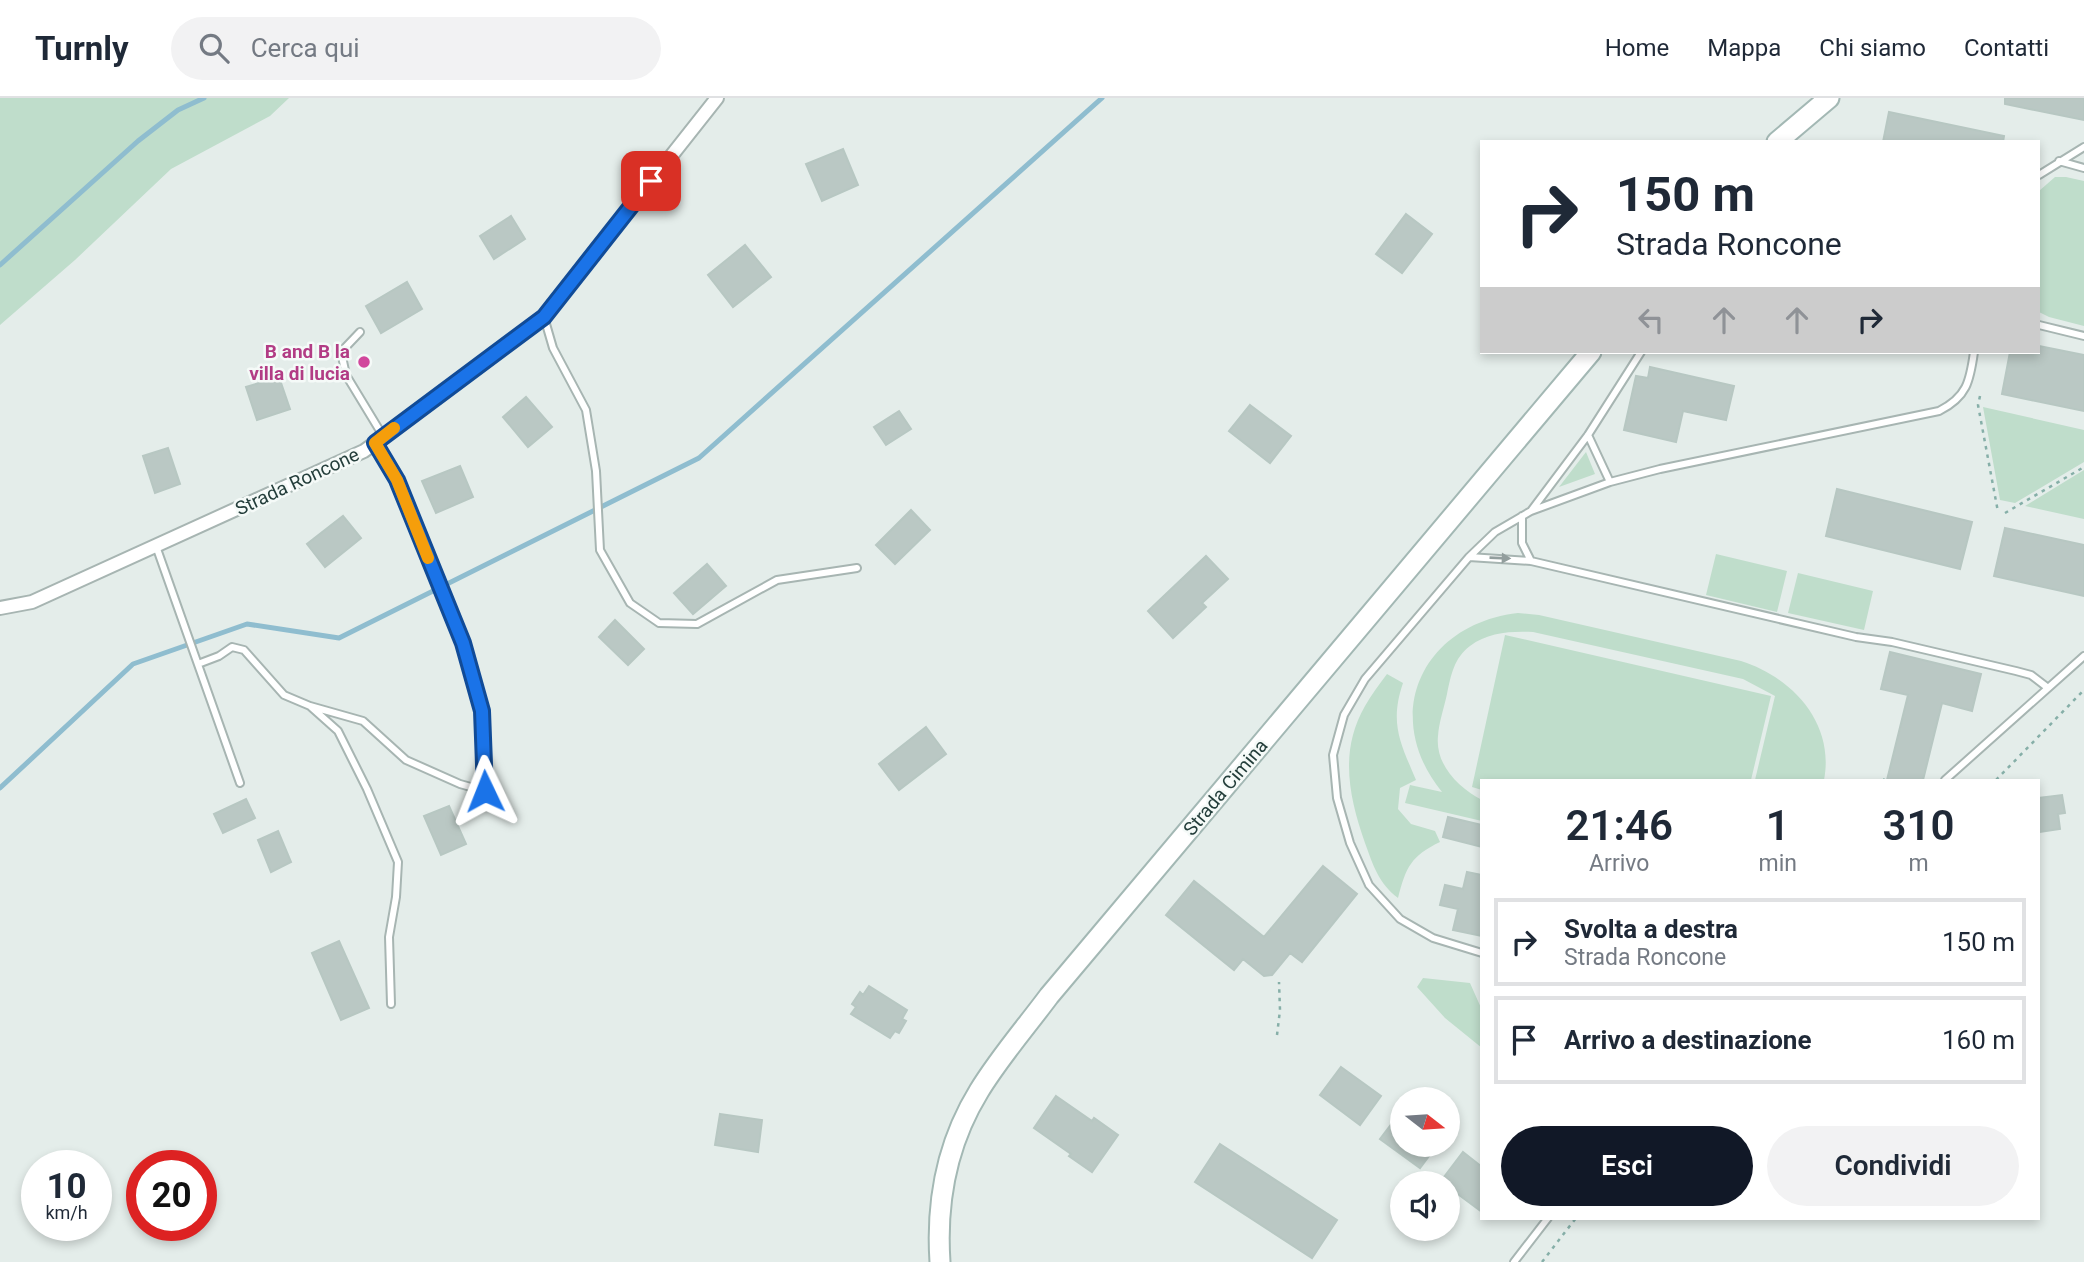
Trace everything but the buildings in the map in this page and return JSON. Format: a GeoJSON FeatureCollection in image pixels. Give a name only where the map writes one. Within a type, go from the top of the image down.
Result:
{"type":"FeatureCollection","features":[{"type":"Feature","properties":{"kind":"main road"},"geometry":{"type":"LineString","coordinates":[[1779,140],[1829,98]]}},
{"type":"Feature","properties":{"kind":"main road","name":"Strada Cimina"},"geometry":{"type":"LineString","coordinates":[[940,1262],[943,1182],[963,1121],[979,1091],[1049,996],[1589,354]]}},
{"type":"Feature","properties":{"kind":"street","name":"Strada Roncone"},"geometry":{"type":"LineString","coordinates":[[0,608],[32,602],[364,451],[544,317],[717,98]]}},
{"type":"Feature","properties":{"kind":"lane"},"geometry":{"type":"LineString","coordinates":[[2040,174],[2084,147]]}},
{"type":"Feature","properties":{"kind":"lane"},"geometry":{"type":"LineString","coordinates":[[2059,161],[2084,168]]}},
{"type":"Feature","properties":{"kind":"lane"},"geometry":{"type":"LineString","coordinates":[[544,317],[553,348],[586,410],[596,471],[600,550],[630,603],[660,624],[697,624],[777,580],[857,568]]}},
{"type":"Feature","properties":{"kind":"lane"},"geometry":{"type":"LineString","coordinates":[[2040,325],[2084,336]]}},
{"type":"Feature","properties":{"kind":"lane"},"geometry":{"type":"LineString","coordinates":[[198,664],[219,656],[232,647],[244,650],[284,695],[310,706],[363,721],[406,760],[460,784],[485,791],[482,711],[463,643],[397,480],[346,375],[341,352],[360,332]]}},
{"type":"Feature","properties":{"kind":"lane"},"geometry":{"type":"LineString","coordinates":[[1531,511],[1588,435],[1640,354]]}},
{"type":"Feature","properties":{"kind":"lane"},"geometry":{"type":"LineString","coordinates":[[1480,952],[1433,938],[1400,919],[1369,885],[1350,843],[1337,798],[1334,755],[1345,715],[1365,679],[1469,557],[1495,532],[1531,511],[1610,482],[1660,469],[1939,411],[1953,404],[1963,393],[1970,378],[1974,354]]}},
{"type":"Feature","properties":{"kind":"lane"},"geometry":{"type":"LineString","coordinates":[[1588,435],[1610,482]]}},
{"type":"Feature","properties":{"kind":"lane"},"geometry":{"type":"LineString","coordinates":[[1522,516],[1522,543],[1531,561]]}},
{"type":"Feature","properties":{"kind":"lane"},"geometry":{"type":"LineString","coordinates":[[156,546],[240,783]]}},
{"type":"Feature","properties":{"kind":"lane"},"geometry":{"type":"LineString","coordinates":[[1469,557],[1531,561],[1856,637],[1892,642],[2016,671],[2031,676],[2048,688]]}},
{"type":"Feature","properties":{"kind":"lane"},"geometry":{"type":"LineString","coordinates":[[1946,779],[2084,656]]}},
{"type":"Feature","properties":{"kind":"lane"},"geometry":{"type":"LineString","coordinates":[[310,706],[338,731],[367,789],[398,862],[396,897],[389,937],[391,1004]]}},
{"type":"Feature","properties":{"kind":"lane"},"geometry":{"type":"LineString","coordinates":[[1514,1262],[1546,1220]]}},
{"type":"Feature","properties":{"kind":"path"},"geometry":{"type":"LineString","coordinates":[[1980,396],[1978,405],[1998,512]]}},
{"type":"Feature","properties":{"kind":"path"},"geometry":{"type":"LineString","coordinates":[[2005,513],[2084,467]]}},
{"type":"Feature","properties":{"kind":"path"},"geometry":{"type":"LineString","coordinates":[[1997,779],[2084,690]]}},
{"type":"Feature","properties":{"kind":"path"},"geometry":{"type":"LineString","coordinates":[[1277,1035],[1279,982]]}},
{"type":"Feature","properties":{"kind":"path"},"geometry":{"type":"LineString","coordinates":[[1542,1262],[1574,1220]]}},
{"type":"Feature","properties":{"kind":"green space"},"geometry":{"type":"Polygon","coordinates":[[[0,98],[289,98],[270,116],[171,169],[75,260],[0,325],[0,98]]]}},
{"type":"Feature","properties":{"kind":"green space"},"geometry":{"type":"Polygon","coordinates":[[[2055,177],[2084,181],[2084,326],[2040,312],[2040,190],[2055,177]]]}},
{"type":"Feature","properties":{"kind":"green space"},"geometry":{"type":"Polygon","coordinates":[[[1983,407],[2084,430],[2084,462],[2015,503],[2000,500],[1983,407]]]}},
{"type":"Feature","properties":{"kind":"green space"},"geometry":{"type":"Polygon","coordinates":[[[1586,452],[1595,474],[1559,487],[1586,452]]]}},
{"type":"Feature","properties":{"kind":"green space"},"geometry":{"type":"Polygon","coordinates":[[[2084,470],[2084,519],[2025,506],[2079,473],[2084,470]]]}},
{"type":"Feature","properties":{"kind":"green space"},"geometry":{"type":"Polygon","coordinates":[[[1716,554],[1787,571],[1777,612],[1706,595],[1716,554]]]}},
{"type":"Feature","properties":{"kind":"green space"},"geometry":{"type":"Polygon","coordinates":[[[1798,573],[1873,591],[1864,630],[1788,613],[1798,573]]]}},
{"type":"Feature","properties":{"kind":"green space"},"geometry":{"type":"Polygon","coordinates":[[[1518,613],[1539,615],[1741,661],[1760,668],[1793,691],[1816,722],[1826,759],[1824,779],[1755,779],[1775,696],[1743,679],[1533,632],[1517,632],[1484,638],[1460,656],[1452,674],[1439,726],[1440,757],[1457,782],[1480,799],[1480,821],[1405,803],[1410,785],[1442,792],[1424,763],[1414,734],[1413,705],[1421,678],[1435,654],[1457,635],[1485,621],[1518,613]]]}},
{"type":"Feature","properties":{"kind":"green space"},"geometry":{"type":"Polygon","coordinates":[[[1505,635],[1771,696],[1751,779],[1480,779],[1480,789],[1472,787],[1505,635]]]}},
{"type":"Feature","properties":{"kind":"green space"},"geometry":{"type":"Polygon","coordinates":[[[1387,674],[1403,683],[1397,722],[1416,780],[1400,788],[1398,809],[1411,824],[1435,831],[1440,842],[1422,852],[1411,864],[1398,898],[1381,880],[1371,859],[1359,826],[1349,774],[1349,757],[1357,723],[1367,702],[1387,674]]]}},
{"type":"Feature","properties":{"kind":"green space"},"geometry":{"type":"Polygon","coordinates":[[[1423,978],[1470,983],[1480,1006],[1480,1046],[1445,1018],[1417,987],[1423,978]]]}},
{"type":"Feature","properties":{"kind":"waterway"},"geometry":{"type":"LineString","coordinates":[[0,265],[138,141],[178,110],[204,98]]}},
{"type":"Feature","properties":{"kind":"waterway"},"geometry":{"type":"LineString","coordinates":[[0,788],[133,664],[247,624],[339,638],[699,458],[1102,98]]}},
{"type":"Feature","properties":{"kind":"slow traffic"},"geometry":{"type":"LineString","coordinates":[[394,428],[375,443],[397,480],[428,558]]}},
{"type":"Feature","properties":{"kind":"place","name":"B and B la villa di lucia"},"geometry":{"type":"Point","coordinates":[364,362]}},
{"type":"Feature","properties":{"kind":"route"},"geometry":{"type":"LineString","coordinates":[[485,791],[482,711],[463,643],[397,480],[375,443],[544,317],[651,181]]}}]}
